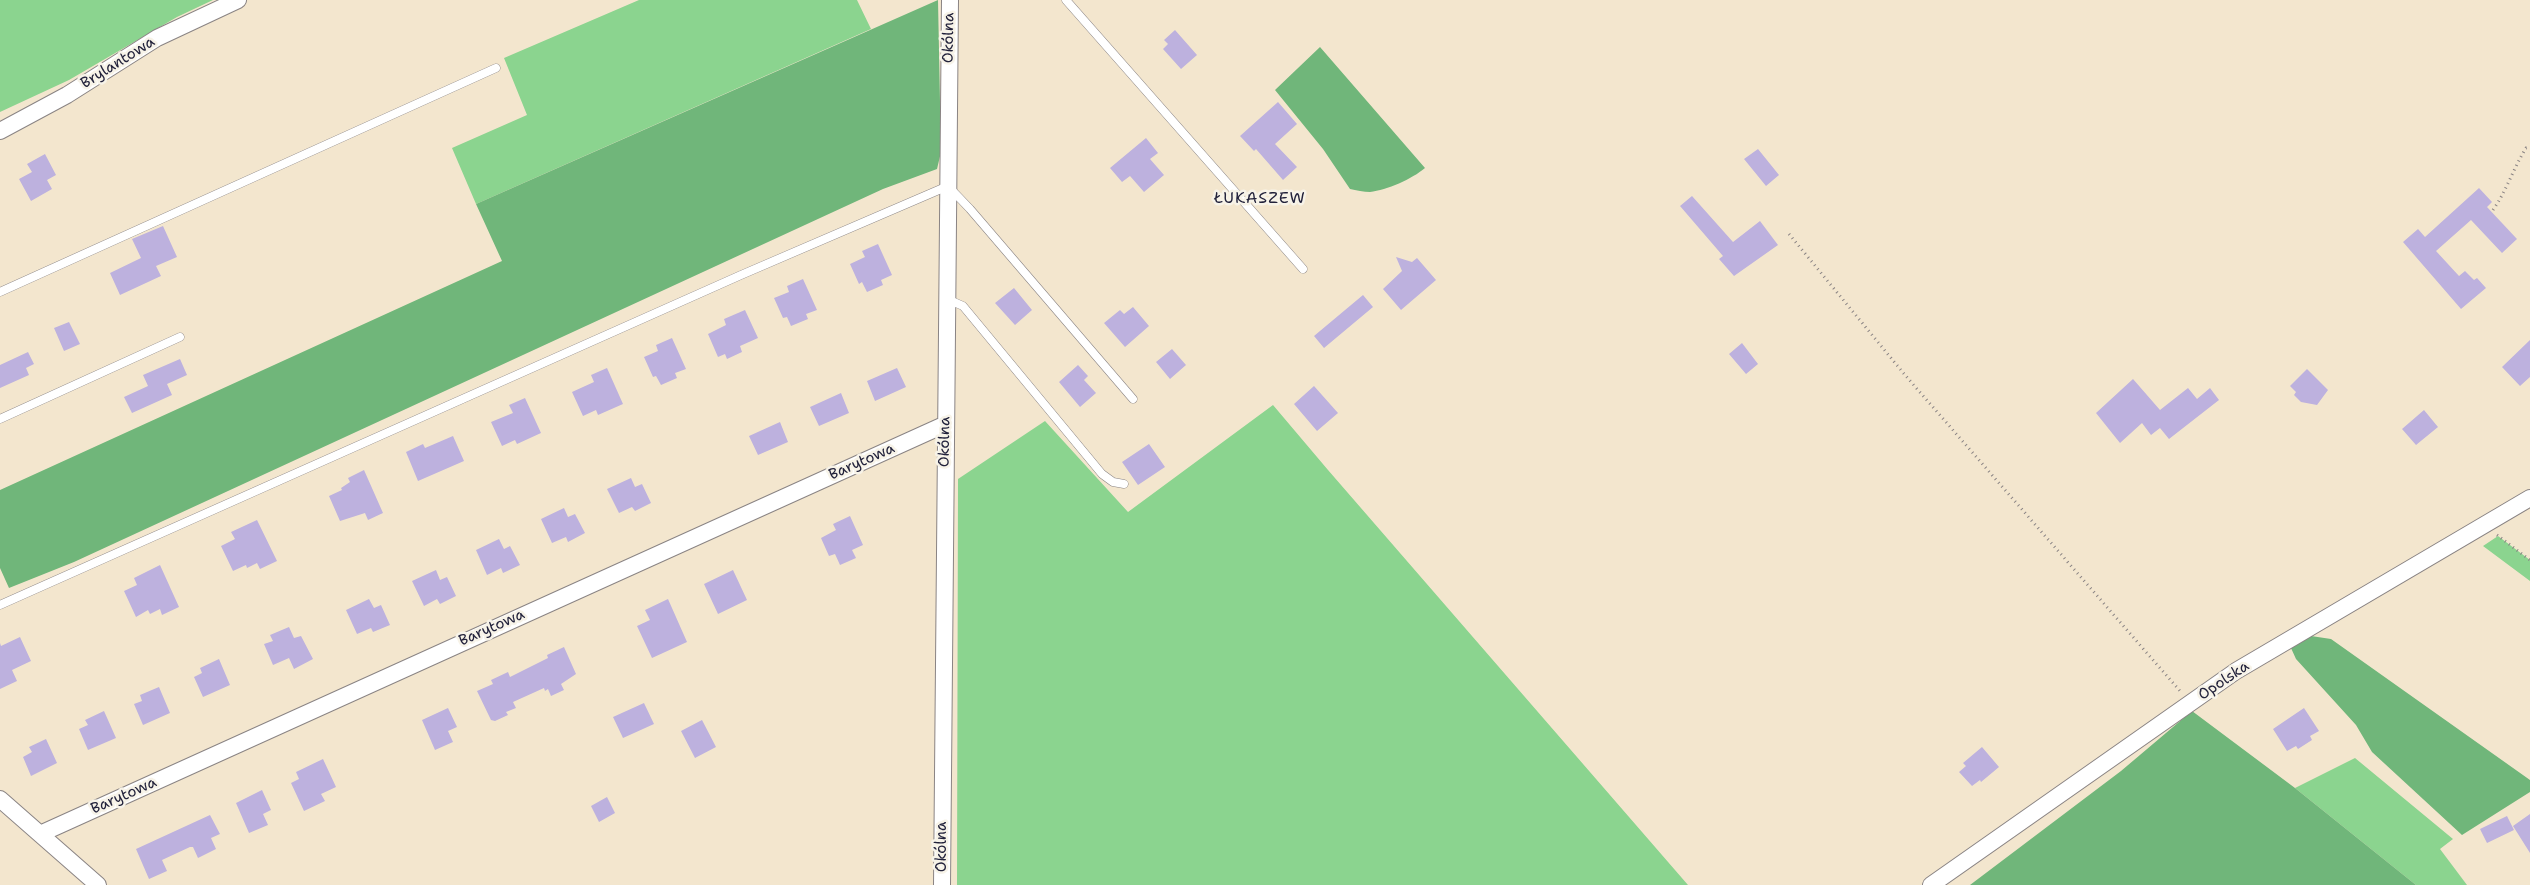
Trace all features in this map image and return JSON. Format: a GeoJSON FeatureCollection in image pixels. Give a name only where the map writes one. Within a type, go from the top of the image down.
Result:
{"type":"FeatureCollection","features":[{"type":"Feature","properties":{"kind":"street","name":"Brylantowa"},"geometry":{"type":"LineString","coordinates":[[0,131],[67,95],[157,38],[238,0]]}},
{"type":"Feature","properties":{"kind":"street","name":"Okólna"},"geometry":{"type":"LineString","coordinates":[[942,885],[950,0]]}},
{"type":"Feature","properties":{"kind":"street","name":"Barytowa"},"geometry":{"type":"LineString","coordinates":[[40,834],[946,424]]}},
{"type":"Feature","properties":{"kind":"street","name":"Opolska"},"geometry":{"type":"LineString","coordinates":[[1931,885],[2236,671],[2530,498]]}},
{"type":"Feature","properties":{"kind":"street"},"geometry":{"type":"LineString","coordinates":[[0,799],[98,885]]}},
{"type":"Feature","properties":{"kind":"lane"},"geometry":{"type":"LineString","coordinates":[[1066,0],[1304,269]]}},
{"type":"Feature","properties":{"kind":"lane"},"geometry":{"type":"LineString","coordinates":[[0,292],[496,68]]}},
{"type":"Feature","properties":{"kind":"lane"},"geometry":{"type":"LineString","coordinates":[[0,605],[732,279],[948,186],[970,209],[1133,399]]}},
{"type":"Feature","properties":{"kind":"lane"},"geometry":{"type":"LineString","coordinates":[[947,299],[963,306],[1102,474],[1113,482],[1124,484]]}},
{"type":"Feature","properties":{"kind":"lane"},"geometry":{"type":"LineString","coordinates":[[0,419],[180,337]]}},
{"type":"Feature","properties":{"kind":"path"},"geometry":{"type":"LineString","coordinates":[[2493,210],[2506,191],[2513,169],[2526,148],[2530,147]]}},
{"type":"Feature","properties":{"kind":"path"},"geometry":{"type":"LineString","coordinates":[[1789,234],[1905,374],[2190,703]]}},
{"type":"Feature","properties":{"kind":"path"},"geometry":{"type":"LineString","coordinates":[[2490,521],[2498,536],[2530,560]]}},
{"type":"Feature","properties":{"kind":"green space"},"geometry":{"type":"Polygon","coordinates":[[[0,0],[213,0],[177,17],[69,80],[0,112],[0,0]]]}},
{"type":"Feature","properties":{"kind":"green space"},"geometry":{"type":"Polygon","coordinates":[[[639,0],[857,0],[871,29],[476,204],[452,148],[527,115],[504,58],[639,0]]]}},
{"type":"Feature","properties":{"kind":"green space"},"geometry":{"type":"Polygon","coordinates":[[[938,0],[941,152],[937,169],[883,189],[74,562],[9,588],[0,568],[0,490],[502,261],[476,204],[938,0]]]}},
{"type":"Feature","properties":{"kind":"green space"},"geometry":{"type":"Polygon","coordinates":[[[1320,47],[1425,168],[1406,180],[1384,189],[1370,192],[1350,189],[1323,149],[1275,90],[1320,47]]]}},
{"type":"Feature","properties":{"kind":"green space"},"geometry":{"type":"Polygon","coordinates":[[[1273,405],[1688,885],[957,885],[958,479],[1045,421],[1128,512],[1273,405]]]}},
{"type":"Feature","properties":{"kind":"green space"},"geometry":{"type":"Polygon","coordinates":[[[2498,536],[2530,560],[2530,581],[2483,546],[2498,536]]]}},
{"type":"Feature","properties":{"kind":"green space"},"geometry":{"type":"Polygon","coordinates":[[[2311,636],[2331,639],[2530,780],[2530,792],[2462,835],[2372,752],[2356,725],[2296,659],[2291,648],[2311,636]]]}},
{"type":"Feature","properties":{"kind":"green space"},"geometry":{"type":"Polygon","coordinates":[[[2192,711],[2295,788],[2416,885],[1970,885],[2121,771],[2192,711]]]}},
{"type":"Feature","properties":{"kind":"green space"},"geometry":{"type":"Polygon","coordinates":[[[2355,758],[2453,839],[2440,849],[2467,885],[2416,885],[2295,788],[2355,758]]]}},
{"type":"Feature","properties":{"kind":"building"},"geometry":{"type":"Polygon","coordinates":[[[1175,30],[1197,55],[1181,69],[1163,49],[1168,44],[1164,40],[1175,30]]]}},
{"type":"Feature","properties":{"kind":"building"},"geometry":{"type":"Polygon","coordinates":[[[1278,102],[1297,124],[1275,144],[1297,167],[1283,180],[1256,149],[1254,151],[1240,136],[1278,102]]]}},
{"type":"Feature","properties":{"kind":"building"},"geometry":{"type":"Polygon","coordinates":[[[1146,138],[1158,153],[1150,159],[1164,175],[1144,192],[1130,176],[1122,182],[1110,168],[1146,138]]]}},
{"type":"Feature","properties":{"kind":"building"},"geometry":{"type":"Polygon","coordinates":[[[1758,149],[1779,175],[1766,186],[1744,159],[1758,149]]]}},
{"type":"Feature","properties":{"kind":"building"},"geometry":{"type":"Polygon","coordinates":[[[45,154],[56,175],[47,180],[52,189],[31,201],[19,179],[32,172],[27,164],[45,154]]]}},
{"type":"Feature","properties":{"kind":"building"},"geometry":{"type":"Polygon","coordinates":[[[2479,188],[2492,202],[2487,207],[2517,239],[2502,253],[2471,220],[2436,251],[2459,276],[2465,271],[2474,280],[2477,278],[2486,288],[2461,309],[2403,242],[2418,229],[2425,237],[2479,188]]]}},
{"type":"Feature","properties":{"kind":"building"},"geometry":{"type":"Polygon","coordinates":[[[1692,196],[1733,242],[1760,221],[1778,245],[1734,276],[1719,259],[1723,256],[1680,206],[1692,196]]]}},
{"type":"Feature","properties":{"kind":"building"},"geometry":{"type":"Polygon","coordinates":[[[163,226],[177,257],[156,266],[161,276],[120,295],[110,273],[141,258],[132,239],[163,226]]]}},
{"type":"Feature","properties":{"kind":"building"},"geometry":{"type":"Polygon","coordinates":[[[878,244],[892,275],[881,280],[883,285],[867,292],[862,282],[859,284],[850,264],[865,257],[862,251],[878,244]]]}},
{"type":"Feature","properties":{"kind":"building"},"geometry":{"type":"Polygon","coordinates":[[[1396,257],[1412,262],[1417,258],[1436,280],[1401,310],[1383,289],[1402,271],[1396,257]]]}},
{"type":"Feature","properties":{"kind":"building"},"geometry":{"type":"Polygon","coordinates":[[[803,279],[817,310],[806,314],[808,319],[791,326],[787,317],[783,318],[774,298],[789,292],[787,286],[803,279]]]}},
{"type":"Feature","properties":{"kind":"building"},"geometry":{"type":"Polygon","coordinates":[[[1014,288],[1032,310],[1015,325],[995,303],[1014,288]]]}},
{"type":"Feature","properties":{"kind":"building"},"geometry":{"type":"Polygon","coordinates":[[[1363,295],[1373,307],[1324,348],[1314,336],[1363,295]]]}},
{"type":"Feature","properties":{"kind":"building"},"geometry":{"type":"Polygon","coordinates":[[[1133,307],[1149,326],[1125,347],[1104,323],[1120,310],[1124,314],[1133,307]]]}},
{"type":"Feature","properties":{"kind":"building"},"geometry":{"type":"Polygon","coordinates":[[[745,310],[758,338],[740,346],[742,352],[727,359],[725,354],[718,357],[708,334],[726,325],[724,319],[745,310]]]}},
{"type":"Feature","properties":{"kind":"building"},"geometry":{"type":"Polygon","coordinates":[[[69,322],[80,344],[64,351],[54,328],[69,322]]]}},
{"type":"Feature","properties":{"kind":"building"},"geometry":{"type":"Polygon","coordinates":[[[672,338],[686,369],[675,373],[677,378],[661,385],[656,376],[653,377],[644,357],[658,351],[656,345],[672,338]]]}},
{"type":"Feature","properties":{"kind":"building"},"geometry":{"type":"Polygon","coordinates":[[[2530,340],[2530,377],[2520,386],[2502,367],[2530,340]]]}},
{"type":"Feature","properties":{"kind":"building"},"geometry":{"type":"Polygon","coordinates":[[[1742,343],[1758,364],[1746,374],[1729,354],[1742,343]]]}},
{"type":"Feature","properties":{"kind":"building"},"geometry":{"type":"Polygon","coordinates":[[[1172,349],[1186,365],[1170,379],[1156,362],[1172,349]]]}},
{"type":"Feature","properties":{"kind":"building"},"geometry":{"type":"Polygon","coordinates":[[[28,352],[34,364],[26,368],[29,375],[0,388],[0,365],[28,352]]]}},
{"type":"Feature","properties":{"kind":"building"},"geometry":{"type":"Polygon","coordinates":[[[180,359],[187,375],[167,384],[172,395],[132,413],[124,397],[148,386],[143,375],[180,359]]]}},
{"type":"Feature","properties":{"kind":"building"},"geometry":{"type":"Polygon","coordinates":[[[1078,365],[1088,376],[1084,380],[1096,393],[1080,407],[1059,382],[1078,365]]]}},
{"type":"Feature","properties":{"kind":"building"},"geometry":{"type":"Polygon","coordinates":[[[607,368],[623,404],[598,415],[596,410],[583,416],[572,392],[594,382],[591,375],[607,368]]]}},
{"type":"Feature","properties":{"kind":"building"},"geometry":{"type":"Polygon","coordinates":[[[897,368],[906,387],[875,401],[867,381],[897,368]]]}},
{"type":"Feature","properties":{"kind":"building"},"geometry":{"type":"Polygon","coordinates":[[[2307,369],[2328,390],[2317,405],[2301,402],[2294,395],[2296,392],[2290,386],[2307,369]]]}},
{"type":"Feature","properties":{"kind":"building"},"geometry":{"type":"Polygon","coordinates":[[[2133,379],[2160,410],[2188,388],[2197,399],[2210,388],[2219,400],[2169,439],[2160,428],[2151,435],[2142,423],[2120,443],[2096,413],[2133,379]]]}},
{"type":"Feature","properties":{"kind":"building"},"geometry":{"type":"Polygon","coordinates":[[[1314,386],[1338,413],[1317,431],[1294,404],[1314,386]]]}},
{"type":"Feature","properties":{"kind":"building"},"geometry":{"type":"Polygon","coordinates":[[[841,393],[849,413],[819,426],[810,407],[841,393]]]}},
{"type":"Feature","properties":{"kind":"building"},"geometry":{"type":"Polygon","coordinates":[[[525,398],[541,433],[517,444],[515,440],[502,446],[491,422],[513,413],[509,405],[525,398]]]}},
{"type":"Feature","properties":{"kind":"building"},"geometry":{"type":"Polygon","coordinates":[[[2424,410],[2438,427],[2416,445],[2402,429],[2424,410]]]}},
{"type":"Feature","properties":{"kind":"building"},"geometry":{"type":"Polygon","coordinates":[[[780,422],[788,442],[758,455],[749,436],[780,422]]]}},
{"type":"Feature","properties":{"kind":"building"},"geometry":{"type":"Polygon","coordinates":[[[453,436],[464,461],[418,481],[406,452],[423,444],[425,448],[453,436]]]}},
{"type":"Feature","properties":{"kind":"building"},"geometry":{"type":"Polygon","coordinates":[[[1149,444],[1165,467],[1138,485],[1122,462],[1149,444]]]}},
{"type":"Feature","properties":{"kind":"building"},"geometry":{"type":"Polygon","coordinates":[[[364,470],[383,513],[368,520],[365,513],[340,521],[329,496],[342,490],[341,488],[350,482],[348,478],[364,470]]]}},
{"type":"Feature","properties":{"kind":"building"},"geometry":{"type":"Polygon","coordinates":[[[631,478],[635,487],[642,484],[651,503],[635,511],[632,507],[619,513],[607,489],[631,478]]]}},
{"type":"Feature","properties":{"kind":"building"},"geometry":{"type":"Polygon","coordinates":[[[564,508],[568,517],[575,514],[585,533],[568,542],[566,537],[552,543],[541,519],[564,508]]]}},
{"type":"Feature","properties":{"kind":"building"},"geometry":{"type":"Polygon","coordinates":[[[850,516],[863,545],[852,550],[856,558],[840,565],[835,554],[829,556],[821,538],[836,530],[833,524],[850,516]]]}},
{"type":"Feature","properties":{"kind":"building"},"geometry":{"type":"Polygon","coordinates":[[[257,520],[277,561],[260,569],[257,563],[247,568],[246,565],[233,571],[221,546],[235,539],[231,532],[257,520]]]}},
{"type":"Feature","properties":{"kind":"building"},"geometry":{"type":"Polygon","coordinates":[[[499,539],[504,549],[510,546],[520,565],[503,573],[501,568],[487,575],[476,550],[499,539]]]}},
{"type":"Feature","properties":{"kind":"building"},"geometry":{"type":"Polygon","coordinates":[[[160,565],[179,607],[162,615],[160,609],[150,614],[148,610],[136,617],[124,591],[137,585],[134,578],[160,565]]]}},
{"type":"Feature","properties":{"kind":"building"},"geometry":{"type":"Polygon","coordinates":[[[436,570],[440,580],[447,577],[456,596],[440,604],[437,599],[424,606],[412,581],[436,570]]]}},
{"type":"Feature","properties":{"kind":"building"},"geometry":{"type":"Polygon","coordinates":[[[733,570],[747,600],[718,614],[704,584],[733,570]]]}},
{"type":"Feature","properties":{"kind":"building"},"geometry":{"type":"Polygon","coordinates":[[[369,599],[374,608],[381,605],[390,625],[373,632],[371,628],[357,634],[346,610],[369,599]]]}},
{"type":"Feature","properties":{"kind":"building"},"geometry":{"type":"Polygon","coordinates":[[[668,599],[687,642],[652,658],[637,626],[650,620],[645,610],[668,599]]]}},
{"type":"Feature","properties":{"kind":"building"},"geometry":{"type":"Polygon","coordinates":[[[289,627],[294,638],[301,636],[313,659],[294,669],[289,658],[273,665],[264,644],[273,641],[270,635],[289,627]]]}},
{"type":"Feature","properties":{"kind":"building"},"geometry":{"type":"Polygon","coordinates":[[[20,637],[31,661],[12,670],[17,681],[0,689],[0,643],[1,646],[20,637]]]}},
{"type":"Feature","properties":{"kind":"building"},"geometry":{"type":"Polygon","coordinates":[[[564,647],[576,674],[561,684],[564,690],[551,696],[548,689],[545,691],[544,688],[513,702],[516,708],[506,712],[508,715],[495,721],[491,720],[477,691],[493,684],[491,680],[508,672],[510,677],[548,658],[547,655],[564,647]]]}},
{"type":"Feature","properties":{"kind":"building"},"geometry":{"type":"Polygon","coordinates":[[[219,659],[230,685],[203,697],[194,677],[202,673],[200,668],[219,659]]]}},
{"type":"Feature","properties":{"kind":"building"},"geometry":{"type":"Polygon","coordinates":[[[159,687],[170,713],[143,725],[134,704],[142,701],[140,695],[159,687]]]}},
{"type":"Feature","properties":{"kind":"building"},"geometry":{"type":"Polygon","coordinates":[[[644,703],[654,724],[623,738],[613,717],[644,703]]]}},
{"type":"Feature","properties":{"kind":"building"},"geometry":{"type":"Polygon","coordinates":[[[448,708],[457,727],[448,731],[453,742],[435,750],[422,720],[448,708]]]}},
{"type":"Feature","properties":{"kind":"building"},"geometry":{"type":"Polygon","coordinates":[[[2304,708],[2319,731],[2310,736],[2312,740],[2298,749],[2296,746],[2287,751],[2273,729],[2304,708]]]}},
{"type":"Feature","properties":{"kind":"building"},"geometry":{"type":"Polygon","coordinates":[[[104,711],[116,738],[88,750],[79,729],[88,725],[85,720],[104,711]]]}},
{"type":"Feature","properties":{"kind":"building"},"geometry":{"type":"Polygon","coordinates":[[[702,720],[716,747],[695,758],[681,731],[702,720]]]}},
{"type":"Feature","properties":{"kind":"building"},"geometry":{"type":"Polygon","coordinates":[[[46,739],[57,763],[31,776],[23,757],[32,752],[29,747],[46,739]]]}},
{"type":"Feature","properties":{"kind":"building"},"geometry":{"type":"Polygon","coordinates":[[[1982,747],[1999,767],[1981,782],[1980,780],[1972,786],[1959,772],[1966,766],[1963,763],[1982,747]]]}},
{"type":"Feature","properties":{"kind":"building"},"geometry":{"type":"Polygon","coordinates":[[[323,759],[336,787],[321,794],[325,801],[304,811],[291,783],[299,779],[296,772],[323,759]]]}},
{"type":"Feature","properties":{"kind":"building"},"geometry":{"type":"Polygon","coordinates":[[[262,790],[271,810],[263,814],[268,825],[249,833],[236,803],[262,790]]]}},
{"type":"Feature","properties":{"kind":"building"},"geometry":{"type":"Polygon","coordinates":[[[607,797],[615,813],[599,822],[591,806],[607,797]]]}},
{"type":"Feature","properties":{"kind":"building"},"geometry":{"type":"Polygon","coordinates":[[[2530,814],[2530,853],[2513,826],[2530,814]]]}},
{"type":"Feature","properties":{"kind":"building"},"geometry":{"type":"Polygon","coordinates":[[[210,815],[220,834],[211,838],[216,849],[198,858],[193,847],[190,847],[162,860],[167,871],[149,879],[136,849],[210,815]]]}},
{"type":"Feature","properties":{"kind":"building"},"geometry":{"type":"Polygon","coordinates":[[[2507,816],[2514,830],[2487,843],[2480,829],[2507,816]]]}},
{"type":"Feature","properties":{"kind":"district","name":"ŁUKASZEW"},"geometry":{"type":"Point","coordinates":[1260,199]}}]}
